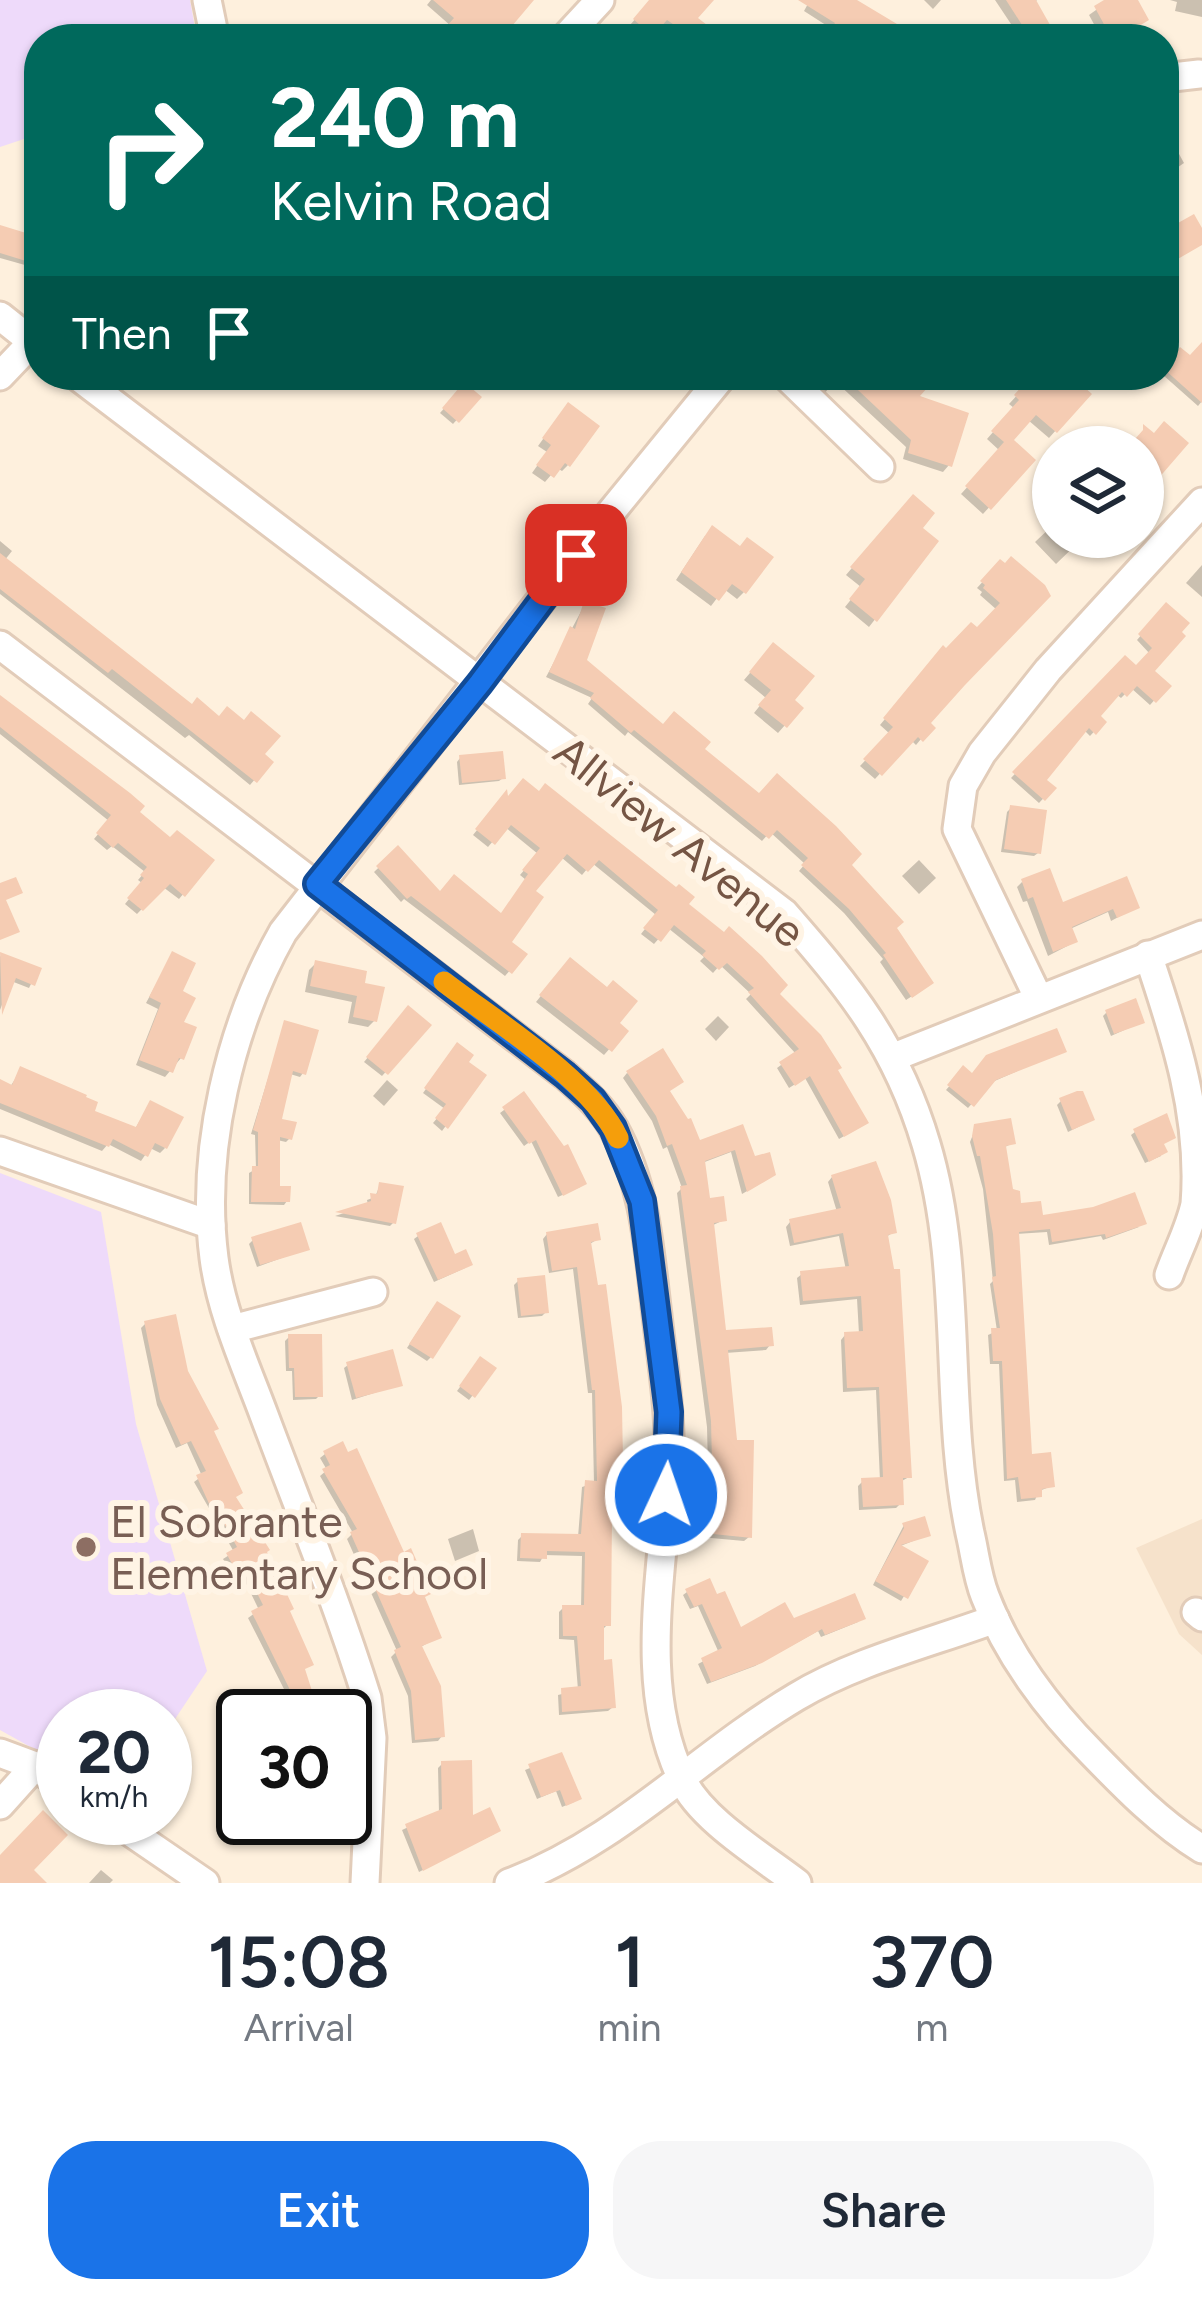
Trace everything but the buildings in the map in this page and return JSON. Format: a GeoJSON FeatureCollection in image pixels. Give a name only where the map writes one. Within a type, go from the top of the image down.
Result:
{"type":"FeatureCollection","features":[{"type":"Feature","properties":{"kind":"street"},"geometry":{"type":"LineString","coordinates":[[578,24],[600,0]]}},
{"type":"Feature","properties":{"kind":"street"},"geometry":{"type":"LineString","coordinates":[[0,376],[24,353]]}},
{"type":"Feature","properties":{"kind":"street","name":"Allview Avenue"},"geometry":{"type":"LineString","coordinates":[[96,390],[784,913],[848,987],[894,1057],[926,1145],[945,1230],[959,1483],[983,1592],[1034,1686],[1076,1738],[1132,1794],[1202,1849]]}},
{"type":"Feature","properties":{"kind":"street"},"geometry":{"type":"LineString","coordinates":[[365,1883],[372,1738],[367,1698],[232,1329],[214,1263],[211,1225],[220,1112],[262,970],[317,884],[711,390]]}},
{"type":"Feature","properties":{"kind":"street"},"geometry":{"type":"LineString","coordinates":[[800,390],[880,467]]}},
{"type":"Feature","properties":{"kind":"street"},"geometry":{"type":"LineString","coordinates":[[1038,997],[957,829],[963,786],[982,753],[1048,670],[1202,502]]}},
{"type":"Feature","properties":{"kind":"street"},"geometry":{"type":"LineString","coordinates":[[0,645],[579,1088],[613,1128],[642,1201],[669,1412],[659,1578],[659,1691],[682,1780],[700,1806],[796,1883]]}},
{"type":"Feature","properties":{"kind":"street"},"geometry":{"type":"LineString","coordinates":[[894,1057],[1202,935]]}},
{"type":"Feature","properties":{"kind":"street"},"geometry":{"type":"LineString","coordinates":[[1148,955],[1190,1079],[1199,1162],[1195,1208],[1169,1275]]}},
{"type":"Feature","properties":{"kind":"street"},"geometry":{"type":"LineString","coordinates":[[0,1151],[211,1225]]}},
{"type":"Feature","properties":{"kind":"street"},"geometry":{"type":"LineString","coordinates":[[232,1329],[373,1292]]}},
{"type":"Feature","properties":{"kind":"street"},"geometry":{"type":"LineString","coordinates":[[509,1883],[602,1838],[682,1780],[726,1741],[801,1694],[995,1619]]}},
{"type":"Feature","properties":{"kind":"street"},"geometry":{"type":"LineString","coordinates":[[0,1753],[35,1766],[0,1805]]}},
{"type":"Feature","properties":{"kind":"street"},"geometry":{"type":"LineString","coordinates":[[149,1845],[205,1883]]}},
{"type":"Feature","properties":{"kind":"shaded area"},"geometry":{"type":"Polygon","coordinates":[[[0,0],[190,0],[194,24],[24,24],[24,139],[0,147],[0,0]]]}},
{"type":"Feature","properties":{"kind":"shaded area","name":"El Sobrante Elementary School"},"geometry":{"type":"Polygon","coordinates":[[[0,1173],[101,1212],[136,1424],[207,1671],[192,1694],[192,1689],[36,1689],[36,1750],[0,1730],[0,1173]]]}},
{"type":"Feature","properties":{"kind":"shaded area"},"geometry":{"type":"Polygon","coordinates":[[[1202,1519],[1202,1655],[1179,1634],[1136,1548],[1202,1519]]]}},
{"type":"Feature","properties":{"kind":"slow traffic"},"geometry":{"type":"LineString","coordinates":[[444,982],[593,1100],[618,1138]]}},
{"type":"Feature","properties":{"kind":"place","name":"El Sobrante Elementary School"},"geometry":{"type":"Point","coordinates":[86,1547]}},
{"type":"Feature","properties":{"kind":"route"},"geometry":{"type":"LineString","coordinates":[[576,555],[480,683],[317,884],[565,1075],[593,1100],[613,1128],[642,1201],[669,1412],[666,1495]]}}]}
